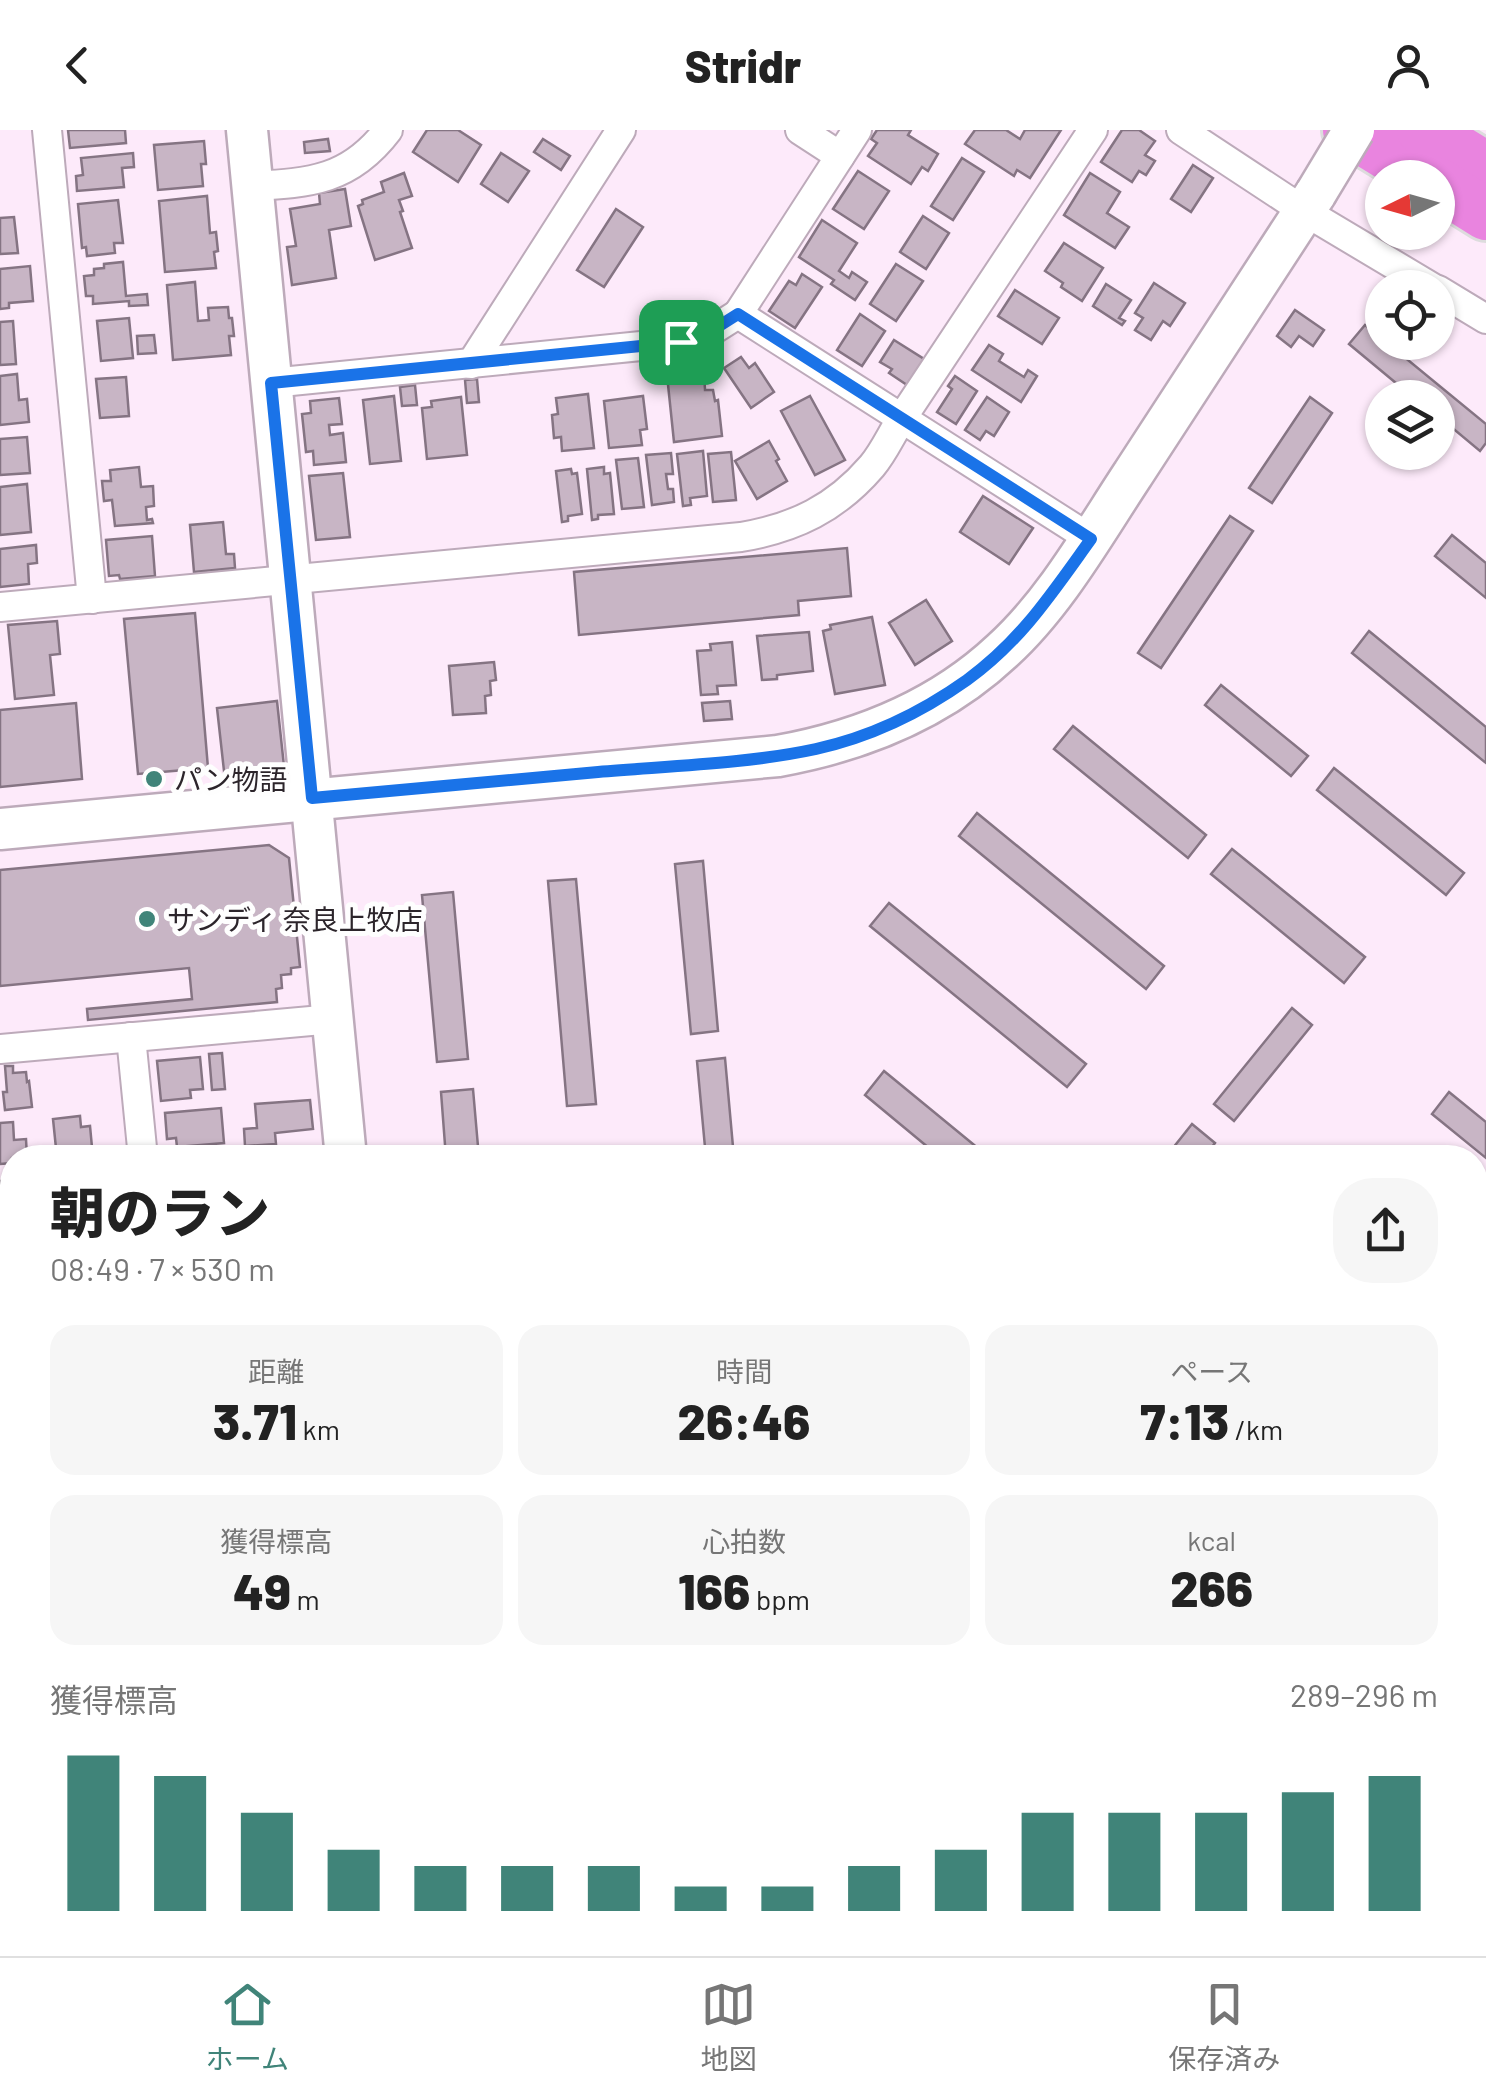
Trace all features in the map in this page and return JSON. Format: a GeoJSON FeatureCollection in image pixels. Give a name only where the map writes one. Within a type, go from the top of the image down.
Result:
{"type":"FeatureCollection","features":[{"type":"Feature","properties":{"kind":"highway"},"geometry":{"type":"LineString","coordinates":[[1352,130],[1398,160]]}},
{"type":"Feature","properties":{"kind":"highway"},"geometry":{"type":"LineString","coordinates":[[1423,130],[1486,168]]}},
{"type":"Feature","properties":{"kind":"highway"},"geometry":{"type":"LineString","coordinates":[[1455,195],[1486,214]]}},
{"type":"Feature","properties":{"kind":"street"},"geometry":{"type":"LineString","coordinates":[[47,130],[92,599]]}},
{"type":"Feature","properties":{"kind":"street"},"geometry":{"type":"LineString","coordinates":[[247,130],[345,1145]]}},
{"type":"Feature","properties":{"kind":"street"},"geometry":{"type":"LineString","coordinates":[[252,186],[298,184],[334,175],[365,156],[388,130]]}},
{"type":"Feature","properties":{"kind":"street"},"geometry":{"type":"LineString","coordinates":[[471,364],[621,130]]}},
{"type":"Feature","properties":{"kind":"street"},"geometry":{"type":"LineString","coordinates":[[800,130],[840,156]]}},
{"type":"Feature","properties":{"kind":"street"},"geometry":{"type":"LineString","coordinates":[[271,383],[681,342],[708,333],[738,314],[857,130]]}},
{"type":"Feature","properties":{"kind":"street"},"geometry":{"type":"LineString","coordinates":[[0,607],[741,537],[772,532],[808,518],[874,464],[1093,130]]}},
{"type":"Feature","properties":{"kind":"street"},"geometry":{"type":"LineString","coordinates":[[1181,130],[1310,202],[1408,270]]}},
{"type":"Feature","properties":{"kind":"street"},"geometry":{"type":"LineString","coordinates":[[0,829],[778,756],[817,749],[896,722],[968,679],[1030,623],[1091,539],[1310,202],[1352,130]]}},
{"type":"Feature","properties":{"kind":"street"},"geometry":{"type":"LineString","coordinates":[[1455,300],[1486,318]]}},
{"type":"Feature","properties":{"kind":"street"},"geometry":{"type":"LineString","coordinates":[[738,314],[1091,539]]}},
{"type":"Feature","properties":{"kind":"street"},"geometry":{"type":"LineString","coordinates":[[0,1050],[333,1019]]}},
{"type":"Feature","properties":{"kind":"street"},"geometry":{"type":"LineString","coordinates":[[132,1038],[142,1145]]}},
{"type":"Feature","properties":{"kind":"building"},"geometry":{"type":"Polygon","coordinates":[[[68,130],[125,130],[126,143],[70,148],[68,130]]]}},
{"type":"Feature","properties":{"kind":"building"},"geometry":{"type":"Polygon","coordinates":[[[427,130],[458,130],[481,145],[458,182],[413,152],[427,130]]]}},
{"type":"Feature","properties":{"kind":"building"},"geometry":{"type":"Polygon","coordinates":[[[877,130],[911,130],[908,135],[938,154],[928,171],[922,167],[911,184],[868,156],[877,143],[871,139],[877,130]]]}},
{"type":"Feature","properties":{"kind":"building"},"geometry":{"type":"Polygon","coordinates":[[[975,130],[1006,130],[1020,139],[1025,130],[1061,130],[1030,178],[1017,170],[1014,176],[965,144],[975,130]]]}},
{"type":"Feature","properties":{"kind":"building"},"geometry":{"type":"Polygon","coordinates":[[[1122,130],[1139,130],[1155,141],[1145,155],[1155,161],[1146,175],[1139,171],[1132,182],[1101,162],[1122,130]]]}},
{"type":"Feature","properties":{"kind":"building"},"geometry":{"type":"Polygon","coordinates":[[[328,139],[330,151],[305,153],[304,142],[328,139]]]}},
{"type":"Feature","properties":{"kind":"building"},"geometry":{"type":"Polygon","coordinates":[[[543,139],[570,156],[561,170],[534,152],[543,139]]]}},
{"type":"Feature","properties":{"kind":"building"},"geometry":{"type":"Polygon","coordinates":[[[204,141],[203,186],[158,190],[154,145],[204,141]]]}},
{"type":"Feature","properties":{"kind":"building"},"geometry":{"type":"Polygon","coordinates":[[[133,153],[134,167],[122,168],[124,187],[77,191],[76,176],[83,175],[81,158],[133,153]]]}},
{"type":"Feature","properties":{"kind":"building"},"geometry":{"type":"Polygon","coordinates":[[[501,153],[529,171],[508,202],[481,184],[501,153]]]}},
{"type":"Feature","properties":{"kind":"building"},"geometry":{"type":"Polygon","coordinates":[[[962,158],[984,172],[953,220],[931,206],[962,158]]]}},
{"type":"Feature","properties":{"kind":"building"},"geometry":{"type":"Polygon","coordinates":[[[1193,165],[1213,178],[1191,212],[1171,199],[1193,165]]]}},
{"type":"Feature","properties":{"kind":"building"},"geometry":{"type":"Polygon","coordinates":[[[858,171],[889,191],[864,229],[833,209],[858,171]]]}},
{"type":"Feature","properties":{"kind":"building"},"geometry":{"type":"Polygon","coordinates":[[[404,173],[412,196],[399,200],[403,211],[400,212],[412,248],[375,260],[358,206],[363,204],[362,200],[384,192],[381,182],[404,173]]]}},
{"type":"Feature","properties":{"kind":"building"},"geometry":{"type":"Polygon","coordinates":[[[1090,173],[1120,192],[1107,213],[1129,227],[1115,248],[1064,215],[1090,173]]]}},
{"type":"Feature","properties":{"kind":"building"},"geometry":{"type":"Polygon","coordinates":[[[345,189],[351,226],[329,230],[336,278],[292,285],[287,247],[296,246],[290,209],[320,204],[319,193],[345,189]]]}},
{"type":"Feature","properties":{"kind":"building"},"geometry":{"type":"Polygon","coordinates":[[[207,196],[210,233],[216,232],[216,268],[165,272],[159,201],[207,196]]]}},
{"type":"Feature","properties":{"kind":"building"},"geometry":{"type":"Polygon","coordinates":[[[118,200],[123,243],[114,243],[115,253],[87,256],[86,247],[82,248],[78,204],[118,200]]]}},
{"type":"Feature","properties":{"kind":"building"},"geometry":{"type":"Polygon","coordinates":[[[616,209],[643,227],[604,287],[577,270],[616,209]]]}},
{"type":"Feature","properties":{"kind":"building"},"geometry":{"type":"Polygon","coordinates":[[[923,216],[949,233],[926,269],[900,252],[923,216]]]}},
{"type":"Feature","properties":{"kind":"building"},"geometry":{"type":"Polygon","coordinates":[[[14,217],[18,253],[0,254],[0,218],[14,217]]]}},
{"type":"Feature","properties":{"kind":"building"},"geometry":{"type":"Polygon","coordinates":[[[822,220],[857,243],[839,271],[849,278],[852,272],[867,282],[855,300],[831,284],[834,280],[799,257],[822,220]]]}},
{"type":"Feature","properties":{"kind":"building"},"geometry":{"type":"Polygon","coordinates":[[[1064,243],[1103,268],[1082,301],[1045,271],[1064,243]]]}},
{"type":"Feature","properties":{"kind":"building"},"geometry":{"type":"Polygon","coordinates":[[[123,262],[126,296],[147,294],[148,305],[129,306],[129,301],[93,304],[93,296],[86,296],[84,276],[94,275],[94,269],[104,268],[104,264],[123,262]]]}},
{"type":"Feature","properties":{"kind":"building"},"geometry":{"type":"Polygon","coordinates":[[[896,264],[923,281],[896,321],[870,304],[896,264]]]}},
{"type":"Feature","properties":{"kind":"building"},"geometry":{"type":"Polygon","coordinates":[[[30,266],[33,301],[9,303],[9,308],[0,309],[0,269],[30,266]]]}},
{"type":"Feature","properties":{"kind":"building"},"geometry":{"type":"Polygon","coordinates":[[[802,274],[822,287],[795,328],[769,311],[789,281],[796,285],[802,274]]]}},
{"type":"Feature","properties":{"kind":"building"},"geometry":{"type":"Polygon","coordinates":[[[195,282],[198,321],[209,320],[208,308],[228,307],[234,336],[229,336],[231,355],[173,360],[167,285],[195,282]]]}},
{"type":"Feature","properties":{"kind":"building"},"geometry":{"type":"Polygon","coordinates":[[[1154,283],[1185,303],[1170,326],[1163,321],[1151,340],[1135,330],[1143,318],[1135,313],[1154,283]]]}},
{"type":"Feature","properties":{"kind":"building"},"geometry":{"type":"Polygon","coordinates":[[[1106,284],[1131,300],[1119,318],[1125,321],[1122,325],[1093,306],[1106,284]]]}},
{"type":"Feature","properties":{"kind":"building"},"geometry":{"type":"Polygon","coordinates":[[[1015,290],[1059,318],[1042,344],[998,316],[1015,290]]]}},
{"type":"Feature","properties":{"kind":"building"},"geometry":{"type":"Polygon","coordinates":[[[1295,310],[1324,330],[1313,346],[1299,336],[1291,347],[1277,336],[1295,310]]]}},
{"type":"Feature","properties":{"kind":"building"},"geometry":{"type":"Polygon","coordinates":[[[860,314],[885,331],[862,366],[837,350],[860,314]]]}},
{"type":"Feature","properties":{"kind":"building"},"geometry":{"type":"Polygon","coordinates":[[[129,318],[133,358],[101,361],[97,321],[129,318]]]}},
{"type":"Feature","properties":{"kind":"building"},"geometry":{"type":"Polygon","coordinates":[[[13,321],[16,364],[0,365],[0,322],[13,321]]]}},
{"type":"Feature","properties":{"kind":"building"},"geometry":{"type":"Polygon","coordinates":[[[1365,325],[1365,357],[1349,344],[1365,325]]]}},
{"type":"Feature","properties":{"kind":"building"},"geometry":{"type":"Polygon","coordinates":[[[154,335],[156,353],[138,354],[137,336],[154,335]]]}},
{"type":"Feature","properties":{"kind":"building"},"geometry":{"type":"Polygon","coordinates":[[[894,340],[924,359],[907,385],[880,362],[894,340]]]}},
{"type":"Feature","properties":{"kind":"building"},"geometry":{"type":"Polygon","coordinates":[[[989,345],[1003,354],[999,361],[1024,377],[1028,370],[1037,376],[1021,402],[972,370],[989,345]]]}},
{"type":"Feature","properties":{"kind":"building"},"geometry":{"type":"Polygon","coordinates":[[[741,357],[749,368],[755,363],[774,392],[751,408],[724,368],[741,357]]]}},
{"type":"Feature","properties":{"kind":"building"},"geometry":{"type":"Polygon","coordinates":[[[1368,360],[1408,360],[1432,380],[1392,380],[1368,360]]]}},
{"type":"Feature","properties":{"kind":"building"},"geometry":{"type":"Polygon","coordinates":[[[704,371],[705,390],[713,390],[715,401],[718,400],[722,436],[674,442],[667,375],[704,371]]]}},
{"type":"Feature","properties":{"kind":"building"},"geometry":{"type":"Polygon","coordinates":[[[17,374],[19,400],[27,399],[29,422],[0,425],[0,376],[17,374]]]}},
{"type":"Feature","properties":{"kind":"building"},"geometry":{"type":"Polygon","coordinates":[[[955,376],[977,391],[956,424],[937,412],[952,389],[948,386],[955,376]]]}},
{"type":"Feature","properties":{"kind":"building"},"geometry":{"type":"Polygon","coordinates":[[[126,377],[129,416],[100,418],[96,379],[126,377]]]}},
{"type":"Feature","properties":{"kind":"building"},"geometry":{"type":"Polygon","coordinates":[[[477,379],[479,402],[467,403],[465,380],[477,379]]]}},
{"type":"Feature","properties":{"kind":"building"},"geometry":{"type":"Polygon","coordinates":[[[415,385],[417,405],[402,406],[400,387],[415,385]]]}},
{"type":"Feature","properties":{"kind":"building"},"geometry":{"type":"Polygon","coordinates":[[[588,394],[594,448],[562,451],[561,437],[554,438],[552,415],[558,414],[556,398],[588,394]]]}},
{"type":"Feature","properties":{"kind":"building"},"geometry":{"type":"Polygon","coordinates":[[[394,396],[401,461],[370,464],[363,400],[394,396]]]}},
{"type":"Feature","properties":{"kind":"building"},"geometry":{"type":"Polygon","coordinates":[[[643,396],[647,429],[640,430],[642,445],[609,448],[604,401],[643,396]]]}},
{"type":"Feature","properties":{"kind":"building"},"geometry":{"type":"Polygon","coordinates":[[[810,396],[845,460],[815,475],[781,411],[810,396]]]}},
{"type":"Feature","properties":{"kind":"building"},"geometry":{"type":"Polygon","coordinates":[[[461,397],[467,455],[427,459],[422,408],[432,407],[431,401],[461,397]]]}},
{"type":"Feature","properties":{"kind":"building"},"geometry":{"type":"Polygon","coordinates":[[[987,397],[1009,412],[994,436],[986,431],[980,440],[965,430],[987,397]]]}},
{"type":"Feature","properties":{"kind":"building"},"geometry":{"type":"Polygon","coordinates":[[[1310,397],[1332,413],[1272,503],[1249,488],[1310,397]]]}},
{"type":"Feature","properties":{"kind":"building"},"geometry":{"type":"Polygon","coordinates":[[[339,398],[342,424],[329,425],[330,435],[343,433],[346,462],[314,465],[313,451],[306,452],[302,414],[311,413],[310,401],[339,398]]]}},
{"type":"Feature","properties":{"kind":"building"},"geometry":{"type":"Polygon","coordinates":[[[1455,399],[1486,424],[1486,443],[1480,451],[1455,430],[1455,399]]]}},
{"type":"Feature","properties":{"kind":"building"},"geometry":{"type":"Polygon","coordinates":[[[27,437],[30,473],[0,475],[0,439],[27,437]]]}},
{"type":"Feature","properties":{"kind":"building"},"geometry":{"type":"Polygon","coordinates":[[[769,441],[787,481],[757,499],[735,461],[769,441]]]}},
{"type":"Feature","properties":{"kind":"building"},"geometry":{"type":"Polygon","coordinates":[[[703,451],[707,496],[690,498],[691,505],[683,506],[677,454],[703,451]]]}},
{"type":"Feature","properties":{"kind":"building"},"geometry":{"type":"Polygon","coordinates":[[[731,452],[736,500],[713,502],[708,454],[731,452]]]}},
{"type":"Feature","properties":{"kind":"building"},"geometry":{"type":"Polygon","coordinates":[[[671,453],[673,474],[666,474],[674,502],[652,505],[646,455],[671,453]]]}},
{"type":"Feature","properties":{"kind":"building"},"geometry":{"type":"Polygon","coordinates":[[[638,458],[644,507],[622,509],[616,460],[638,458]]]}},
{"type":"Feature","properties":{"kind":"building"},"geometry":{"type":"Polygon","coordinates":[[[139,467],[141,487],[153,486],[154,506],[146,507],[147,520],[152,519],[153,523],[115,526],[112,500],[104,501],[102,481],[111,481],[110,470],[139,467]]]}},
{"type":"Feature","properties":{"kind":"building"},"geometry":{"type":"Polygon","coordinates":[[[604,467],[604,474],[610,473],[614,514],[598,515],[598,519],[592,520],[587,469],[604,467]]]}},
{"type":"Feature","properties":{"kind":"building"},"geometry":{"type":"Polygon","coordinates":[[[571,469],[572,474],[577,473],[582,514],[568,516],[568,521],[562,522],[556,471],[571,469]]]}},
{"type":"Feature","properties":{"kind":"building"},"geometry":{"type":"Polygon","coordinates":[[[343,473],[350,537],[316,540],[309,476],[343,473]]]}},
{"type":"Feature","properties":{"kind":"building"},"geometry":{"type":"Polygon","coordinates":[[[27,484],[31,532],[0,535],[0,487],[27,484]]]}},
{"type":"Feature","properties":{"kind":"building"},"geometry":{"type":"Polygon","coordinates":[[[983,496],[1033,528],[1009,564],[960,532],[983,496]]]}},
{"type":"Feature","properties":{"kind":"building"},"geometry":{"type":"Polygon","coordinates":[[[1230,516],[1253,531],[1161,668],[1138,653],[1230,516]]]}},
{"type":"Feature","properties":{"kind":"building"},"geometry":{"type":"Polygon","coordinates":[[[223,522],[226,554],[234,554],[235,568],[194,572],[190,525],[223,522]]]}},
{"type":"Feature","properties":{"kind":"building"},"geometry":{"type":"Polygon","coordinates":[[[1452,535],[1486,563],[1486,598],[1435,556],[1452,535]]]}},
{"type":"Feature","properties":{"kind":"building"},"geometry":{"type":"Polygon","coordinates":[[[152,536],[155,576],[109,576],[106,540],[152,536]]]}},
{"type":"Feature","properties":{"kind":"building"},"geometry":{"type":"Polygon","coordinates":[[[36,545],[37,563],[28,564],[29,584],[0,587],[0,549],[36,545]]]}},
{"type":"Feature","properties":{"kind":"building"},"geometry":{"type":"Polygon","coordinates":[[[847,548],[851,596],[798,601],[799,615],[579,635],[574,572],[847,548]]]}},
{"type":"Feature","properties":{"kind":"building"},"geometry":{"type":"Polygon","coordinates":[[[926,600],[952,641],[915,665],[889,623],[926,600]]]}},
{"type":"Feature","properties":{"kind":"building"},"geometry":{"type":"Polygon","coordinates":[[[195,613],[208,768],[138,774],[124,619],[195,613]]]}},
{"type":"Feature","properties":{"kind":"building"},"geometry":{"type":"Polygon","coordinates":[[[872,617],[885,685],[835,694],[823,631],[831,629],[830,625],[872,617]]]}},
{"type":"Feature","properties":{"kind":"building"},"geometry":{"type":"Polygon","coordinates":[[[57,621],[60,654],[50,655],[54,695],[15,699],[8,625],[57,621]]]}},
{"type":"Feature","properties":{"kind":"building"},"geometry":{"type":"Polygon","coordinates":[[[1369,631],[1486,727],[1486,763],[1352,653],[1369,631]]]}},
{"type":"Feature","properties":{"kind":"building"},"geometry":{"type":"Polygon","coordinates":[[[809,632],[813,671],[762,680],[757,636],[809,632]]]}},
{"type":"Feature","properties":{"kind":"building"},"geometry":{"type":"Polygon","coordinates":[[[732,642],[736,685],[717,686],[718,694],[701,695],[697,651],[711,650],[710,644],[732,642]]]}},
{"type":"Feature","properties":{"kind":"building"},"geometry":{"type":"Polygon","coordinates":[[[494,662],[496,680],[490,681],[491,695],[485,696],[486,713],[453,715],[449,666],[494,662]]]}},
{"type":"Feature","properties":{"kind":"building"},"geometry":{"type":"Polygon","coordinates":[[[1221,685],[1308,756],[1291,776],[1205,705],[1221,685]]]}},
{"type":"Feature","properties":{"kind":"building"},"geometry":{"type":"Polygon","coordinates":[[[277,701],[287,794],[227,798],[217,708],[277,701]]]}},
{"type":"Feature","properties":{"kind":"building"},"geometry":{"type":"Polygon","coordinates":[[[730,701],[732,719],[704,721],[702,703],[730,701]]]}},
{"type":"Feature","properties":{"kind":"building"},"geometry":{"type":"Polygon","coordinates":[[[76,703],[82,779],[0,787],[0,710],[76,703]]]}},
{"type":"Feature","properties":{"kind":"building"},"geometry":{"type":"Polygon","coordinates":[[[1073,726],[1206,835],[1188,858],[1054,749],[1073,726]]]}},
{"type":"Feature","properties":{"kind":"building"},"geometry":{"type":"Polygon","coordinates":[[[1334,768],[1464,873],[1446,895],[1317,790],[1334,768]]]}},
{"type":"Feature","properties":{"kind":"building"},"geometry":{"type":"Polygon","coordinates":[[[977,813],[1164,966],[1146,989],[959,836],[977,813]]]}},
{"type":"Feature","properties":{"kind":"building","name":"サンディ 奈良上牧店"},"geometry":{"type":"Polygon","coordinates":[[[269,845],[289,858],[300,967],[281,975],[277,1002],[88,1020],[87,1009],[192,999],[189,968],[0,986],[0,870],[269,845]]]}},
{"type":"Feature","properties":{"kind":"building"},"geometry":{"type":"Polygon","coordinates":[[[1232,849],[1365,957],[1344,983],[1211,874],[1232,849]]]}},
{"type":"Feature","properties":{"kind":"building"},"geometry":{"type":"Polygon","coordinates":[[[703,861],[718,1031],[691,1034],[675,864],[703,861]]]}},
{"type":"Feature","properties":{"kind":"building"},"geometry":{"type":"Polygon","coordinates":[[[576,879],[596,1104],[567,1106],[548,881],[576,879]]]}},
{"type":"Feature","properties":{"kind":"building"},"geometry":{"type":"Polygon","coordinates":[[[453,892],[468,1059],[437,1062],[422,895],[453,892]]]}},
{"type":"Feature","properties":{"kind":"building"},"geometry":{"type":"Polygon","coordinates":[[[889,903],[1086,1064],[1067,1087],[870,926],[889,903]]]}},
{"type":"Feature","properties":{"kind":"building"},"geometry":{"type":"Polygon","coordinates":[[[1292,1008],[1312,1025],[1234,1121],[1214,1104],[1292,1008]]]}},
{"type":"Feature","properties":{"kind":"building"},"geometry":{"type":"Polygon","coordinates":[[[222,1053],[225,1089],[212,1090],[209,1054],[222,1053]]]}},
{"type":"Feature","properties":{"kind":"building"},"geometry":{"type":"Polygon","coordinates":[[[200,1057],[203,1089],[190,1090],[191,1098],[161,1101],[157,1061],[200,1057]]]}},
{"type":"Feature","properties":{"kind":"building"},"geometry":{"type":"Polygon","coordinates":[[[725,1058],[733,1145],[705,1145],[697,1061],[725,1058]]]}},
{"type":"Feature","properties":{"kind":"building"},"geometry":{"type":"Polygon","coordinates":[[[5,1066],[13,1066],[13,1073],[26,1072],[32,1107],[5,1110],[5,1066]]]}},
{"type":"Feature","properties":{"kind":"building"},"geometry":{"type":"Polygon","coordinates":[[[884,1071],[974,1145],[925,1145],[865,1095],[884,1071]]]}},
{"type":"Feature","properties":{"kind":"building"},"geometry":{"type":"Polygon","coordinates":[[[473,1089],[478,1145],[445,1145],[441,1092],[473,1089]]]}},
{"type":"Feature","properties":{"kind":"building"},"geometry":{"type":"Polygon","coordinates":[[[1449,1092],[1486,1122],[1486,1145],[1470,1145],[1432,1114],[1449,1092]]]}},
{"type":"Feature","properties":{"kind":"building"},"geometry":{"type":"Polygon","coordinates":[[[310,1100],[313,1129],[275,1133],[276,1144],[245,1145],[244,1129],[257,1128],[255,1104],[310,1100]]]}},
{"type":"Feature","properties":{"kind":"building"},"geometry":{"type":"Polygon","coordinates":[[[221,1108],[224,1143],[177,1145],[176,1138],[167,1139],[165,1113],[221,1108]]]}},
{"type":"Feature","properties":{"kind":"building"},"geometry":{"type":"Polygon","coordinates":[[[80,1116],[81,1127],[90,1126],[92,1145],[56,1145],[53,1119],[80,1116]]]}},
{"type":"Feature","properties":{"kind":"building"},"geometry":{"type":"Polygon","coordinates":[[[13,1122],[14,1140],[26,1139],[26,1145],[0,1145],[0,1123],[13,1122]]]}},
{"type":"Feature","properties":{"kind":"building"},"geometry":{"type":"Polygon","coordinates":[[[1192,1124],[1215,1143],[1214,1145],[1175,1145],[1192,1124]]]}},
{"type":"Feature","properties":{"kind":"place","name":"パン物語"},"geometry":{"type":"Point","coordinates":[154,779]}},
{"type":"Feature","properties":{"kind":"place","name":"サンディ 奈良上牧店"},"geometry":{"type":"Point","coordinates":[147,919]}},
{"type":"Feature","properties":{"kind":"route"},"geometry":{"type":"LineString","coordinates":[[738,314],[1091,539],[1030,623],[1001,653],[933,702],[857,737],[778,756],[312,798],[271,383],[681,342],[708,333],[738,314]]}}]}
